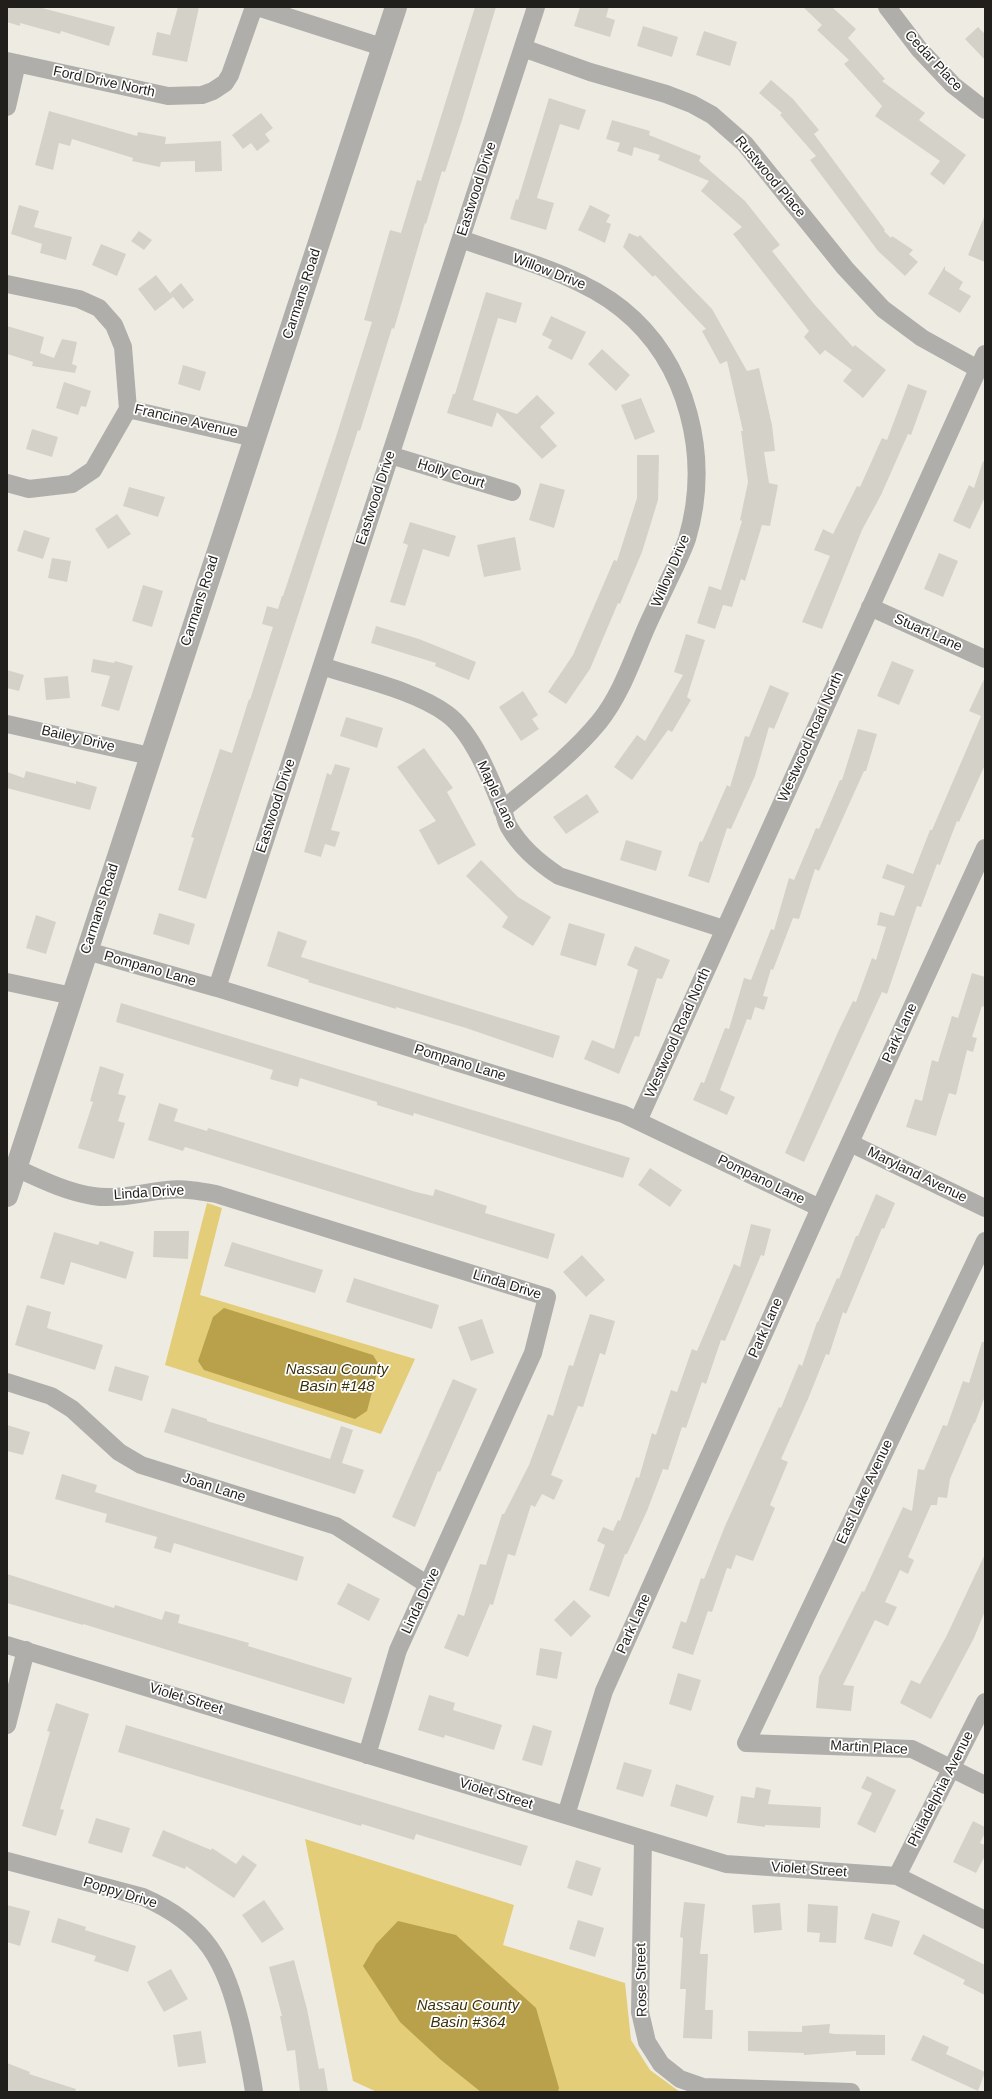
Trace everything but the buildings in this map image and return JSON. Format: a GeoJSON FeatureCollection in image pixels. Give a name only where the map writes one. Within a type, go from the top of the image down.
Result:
{"type":"FeatureCollection","features":[{"type":"Feature","properties":{"kind":"street","name":"Ford Drive North"},"geometry":{"type":"LineString","coordinates":[[12,62],[168,96],[202,95],[213,91],[225,83],[230,75],[254,7]]}},
{"type":"Feature","properties":{"kind":"street"},"geometry":{"type":"LineString","coordinates":[[258,7],[382,47]]}},
{"type":"Feature","properties":{"kind":"street","name":"Carmans Road"},"geometry":{"type":"LineString","coordinates":[[7,1196],[396,7]]}},
{"type":"Feature","properties":{"kind":"street","name":"Eastwood Drive"},"geometry":{"type":"LineString","coordinates":[[217,988],[536,7]]}},
{"type":"Feature","properties":{"kind":"street","name":"Cedar Place"},"geometry":{"type":"LineString","coordinates":[[887,7],[919,49],[938,70],[953,85],[985,110]]}},
{"type":"Feature","properties":{"kind":"street","name":"Rustwood Place"},"geometry":{"type":"LineString","coordinates":[[523,48],[590,72],[666,94],[692,104],[712,115],[745,144],[845,268],[883,309],[922,338],[982,362]]}},
{"type":"Feature","properties":{"kind":"street"},"geometry":{"type":"LineString","coordinates":[[7,107],[12,62]]}},
{"type":"Feature","properties":{"kind":"street","name":"Willow Drive"},"geometry":{"type":"LineString","coordinates":[[461,239],[581,282],[606,296],[624,310],[651,338],[672,370],[691,415],[697,453],[697,489],[687,539],[617,693],[600,720],[575,748],[502,810]]}},
{"type":"Feature","properties":{"kind":"street","name":"Francine Avenue"},"geometry":{"type":"LineString","coordinates":[[7,284],[79,299],[99,308],[114,325],[123,347],[128,409],[254,438]]}},
{"type":"Feature","properties":{"kind":"street","name":"Westwood Road North"},"geometry":{"type":"LineString","coordinates":[[638,1121],[982,362]]}},
{"type":"Feature","properties":{"kind":"street"},"geometry":{"type":"LineString","coordinates":[[7,483],[29,489],[72,484],[93,470],[128,409]]}},
{"type":"Feature","properties":{"kind":"street","name":"Holly Court"},"geometry":{"type":"LineString","coordinates":[[390,455],[512,492]]}},
{"type":"Feature","properties":{"kind":"street","name":"Stuart Lane"},"geometry":{"type":"LineString","coordinates":[[870,607],[985,659]]}},
{"type":"Feature","properties":{"kind":"street","name":"Maple Lane"},"geometry":{"type":"LineString","coordinates":[[322,666],[423,699],[448,714],[466,734],[475,749],[509,827],[520,843],[540,864],[559,876],[724,929]]}},
{"type":"Feature","properties":{"kind":"street","name":"Bailey Drive"},"geometry":{"type":"LineString","coordinates":[[7,724],[150,756]]}},
{"type":"Feature","properties":{"kind":"street","name":"Park Lane"},"geometry":{"type":"LineString","coordinates":[[566,1815],[604,1690],[820,1208],[985,848]]}},
{"type":"Feature","properties":{"kind":"street","name":"Pompano Lane"},"geometry":{"type":"LineString","coordinates":[[87,951],[217,988],[623,1114],[820,1208]]}},
{"type":"Feature","properties":{"kind":"street"},"geometry":{"type":"LineString","coordinates":[[7,982],[72,996]]}},
{"type":"Feature","properties":{"kind":"street","name":"Maryland Avenue"},"geometry":{"type":"LineString","coordinates":[[850,1143],[985,1208]]}},
{"type":"Feature","properties":{"kind":"street","name":"Linda Drive"},"geometry":{"type":"LineString","coordinates":[[16,1168],[52,1185],[94,1196],[127,1196],[168,1190],[200,1191],[216,1194],[547,1297],[533,1353],[398,1650],[367,1755]]}},
{"type":"Feature","properties":{"kind":"street","name":"East Lake Avenue"},"geometry":{"type":"LineString","coordinates":[[746,1743],[985,1241]]}},
{"type":"Feature","properties":{"kind":"street","name":"Joan Lane"},"geometry":{"type":"LineString","coordinates":[[7,1382],[51,1396],[72,1409],[119,1452],[141,1465],[336,1526],[428,1585]]}},
{"type":"Feature","properties":{"kind":"street","name":"Violet Street"},"geometry":{"type":"LineString","coordinates":[[7,1644],[566,1815],[643,1840],[726,1864],[897,1876],[985,1920]]}},
{"type":"Feature","properties":{"kind":"street"},"geometry":{"type":"LineString","coordinates":[[7,1726],[26,1650]]}},
{"type":"Feature","properties":{"kind":"street","name":"Philadelphia Avenue"},"geometry":{"type":"LineString","coordinates":[[897,1876],[985,1702]]}},
{"type":"Feature","properties":{"kind":"street","name":"Martin Place"},"geometry":{"type":"LineString","coordinates":[[746,1743],[912,1749],[985,1785]]}},
{"type":"Feature","properties":{"kind":"street","name":"Rose Street"},"geometry":{"type":"LineString","coordinates":[[643,1840],[640,2012],[647,2042],[661,2064],[680,2079],[703,2087],[851,2092]]}},
{"type":"Feature","properties":{"kind":"street","name":"Poppy Drive"},"geometry":{"type":"LineString","coordinates":[[7,1861],[143,1897],[163,1906],[188,1922],[210,1946],[226,1974],[243,2035],[254,2092]]}},
{"type":"Feature","properties":{"kind":"shaded area","name":"Nassau County Basin #148"},"geometry":{"type":"Polygon","coordinates":[[[207,1203],[222,1208],[200,1295],[415,1359],[381,1434],[165,1365],[207,1203]]]}},
{"type":"Feature","properties":{"kind":"shaded area"},"geometry":{"type":"Polygon","coordinates":[[[305,1839],[514,1905],[503,1945],[625,1983],[631,2040],[650,2070],[680,2092],[377,2092],[353,2081],[305,1839]]]}},
{"type":"Feature","properties":{"kind":"water","name":"Nassau County Basin #148"},"geometry":{"type":"Polygon","coordinates":[[[224,1308],[373,1355],[379,1365],[367,1411],[355,1419],[204,1370],[198,1361],[213,1317],[224,1308]]]}},
{"type":"Feature","properties":{"kind":"water","name":"Nassau County Basin #364"},"geometry":{"type":"Polygon","coordinates":[[[398,1921],[456,1935],[536,2008],[559,2088],[558,2092],[481,2092],[441,2060],[400,2022],[363,1966],[376,1944],[398,1921]]]}}]}
